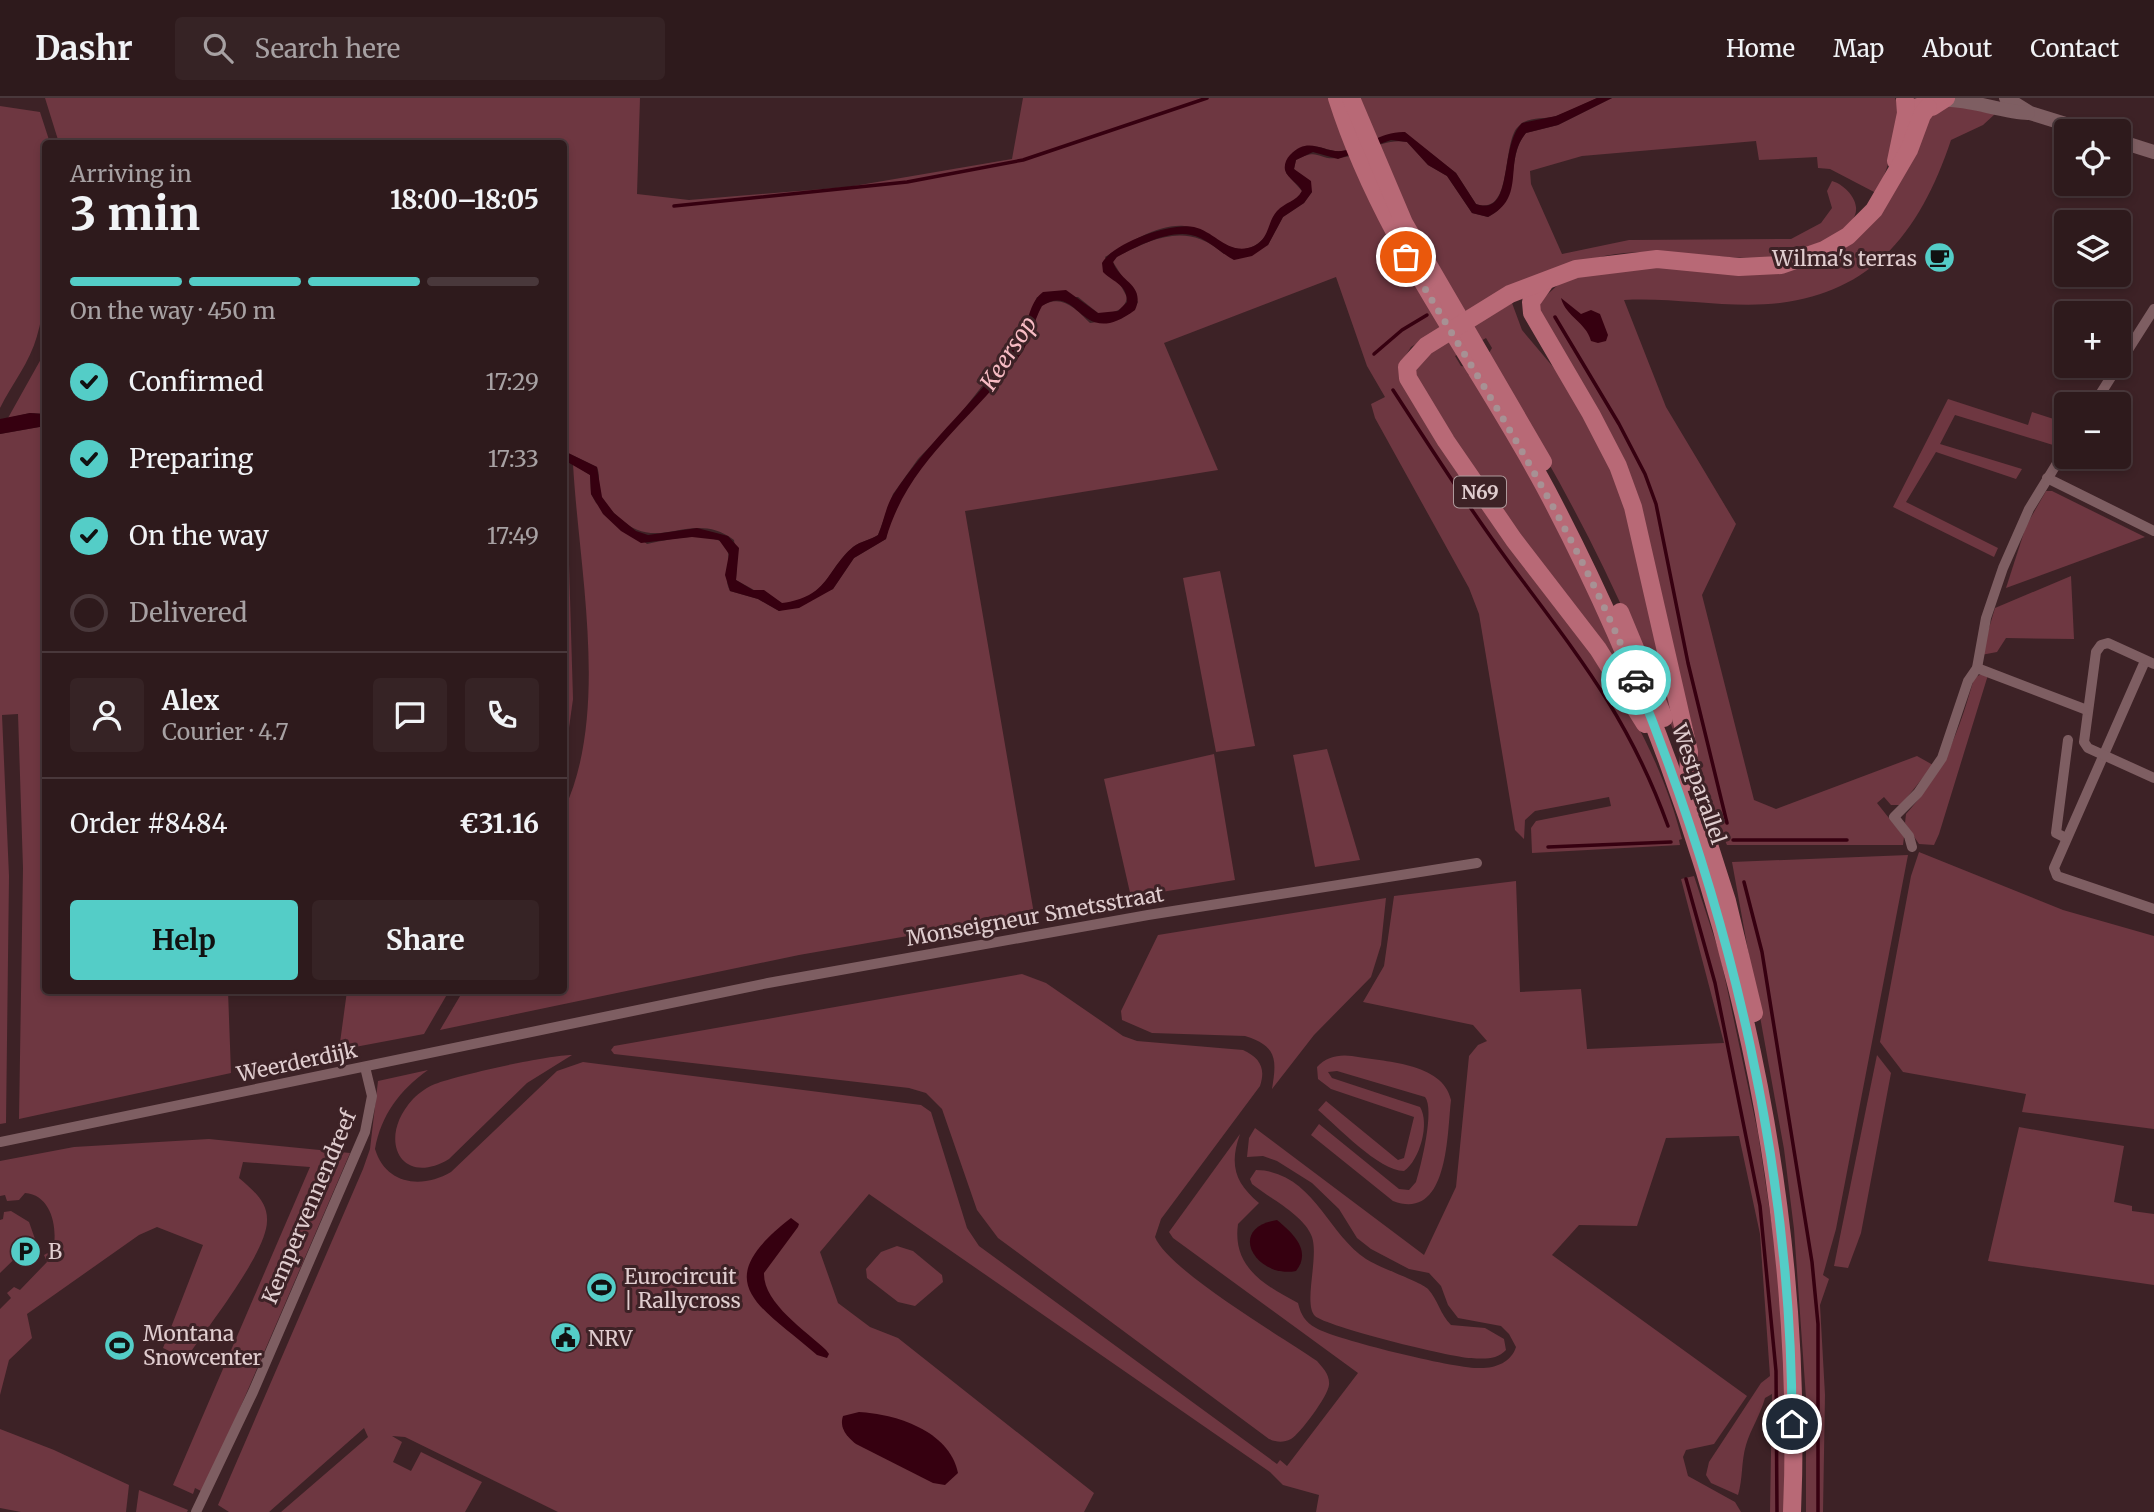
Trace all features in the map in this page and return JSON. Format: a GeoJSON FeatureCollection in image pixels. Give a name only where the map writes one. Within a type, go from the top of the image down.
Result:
{"type":"FeatureCollection","features":[{"type":"Feature","properties":{"kind":"main road","name":"Westparallel"},"geometry":{"type":"LineString","coordinates":[[1337,98],[1380,206],[1475,357],[1604,577],[1651,682],[1688,782],[1745,1025],[1775,1189],[1789,1339],[1792,1512]]}},
{"type":"Feature","properties":{"kind":"main road","name":"Westparallel"},"geometry":{"type":"LineString","coordinates":[[1351,98],[1404,223],[1594,582],[1706,854],[1747,979],[1786,1188],[1796,1279],[1803,1398],[1803,1512]]}},
{"type":"Feature","properties":{"kind":"main road"},"geometry":{"type":"LineString","coordinates":[[1904,99],[1916,106],[1940,102]]}},
{"type":"Feature","properties":{"kind":"main road","name":"N69"},"geometry":{"type":"LineString","coordinates":[[1895,171],[1906,113],[1904,99]]}},
{"type":"Feature","properties":{"kind":"main road","name":"N69"},"geometry":{"type":"LineString","coordinates":[[1662,745],[1644,723],[1598,649],[1478,489],[1406,372],[1413,357],[1426,346],[1510,294],[1576,270],[1629,260],[1683,260],[1740,267],[1781,265],[1800,260],[1836,244],[1860,226],[1881,201],[1895,171],[1940,102]]}},
{"type":"Feature","properties":{"kind":"main road","name":"N69"},"geometry":{"type":"LineString","coordinates":[[1545,282],[1531,302],[1532,313],[1591,414],[1618,467],[1633,507],[1689,752],[1688,782]]}},
{"type":"Feature","properties":{"kind":"street"},"geometry":{"type":"LineString","coordinates":[[2006,98],[2030,113],[2054,120]]}},
{"type":"Feature","properties":{"kind":"street"},"geometry":{"type":"LineString","coordinates":[[1940,102],[1959,99],[2005,112],[2030,113]]}},
{"type":"Feature","properties":{"kind":"street"},"geometry":{"type":"LineString","coordinates":[[2131,145],[2154,152]]}},
{"type":"Feature","properties":{"kind":"street"},"geometry":{"type":"LineString","coordinates":[[2131,346],[2154,309]]}},
{"type":"Feature","properties":{"kind":"street"},"geometry":{"type":"LineString","coordinates":[[1912,847],[1909,836],[1894,817],[1918,793],[1937,767],[1961,710],[1968,681],[1977,668],[1986,618],[2003,568],[2054,467]]}},
{"type":"Feature","properties":{"kind":"street"},"geometry":{"type":"LineString","coordinates":[[2047,478],[2154,531]]}},
{"type":"Feature","properties":{"kind":"street"},"geometry":{"type":"LineString","coordinates":[[2154,778],[2103,755],[2085,746],[2087,710],[2096,652],[2101,645],[2108,643],[2150,663],[2103,755],[2054,872],[2154,909]]}},
{"type":"Feature","properties":{"kind":"street"},"geometry":{"type":"LineString","coordinates":[[1977,668],[2087,710]]}},
{"type":"Feature","properties":{"kind":"street"},"geometry":{"type":"LineString","coordinates":[[2066,838],[2056,833],[2068,740]]}},
{"type":"Feature","properties":{"kind":"street","name":"Monseigneur Smetsstraat"},"geometry":{"type":"LineString","coordinates":[[601,1016],[1094,924],[1477,863]]}},
{"type":"Feature","properties":{"kind":"street","name":"Weerderdijk"},"geometry":{"type":"LineString","coordinates":[[0,1142],[601,1016]]}},
{"type":"Feature","properties":{"kind":"street","name":"Kempervennendreef"},"geometry":{"type":"LineString","coordinates":[[196,1512],[253,1392],[365,1132],[372,1096],[365,1067]]}},
{"type":"Feature","properties":{"kind":"shaded area"},"geometry":{"type":"Polygon","coordinates":[[[45,98],[640,98],[637,194],[689,200],[848,187],[1012,159],[1023,98],[1597,98],[1556,116],[1532,119],[1520,125],[1512,139],[1501,191],[1495,200],[1487,205],[1476,204],[1456,173],[1405,133],[1341,151],[1303,147],[1285,167],[1286,173],[1302,191],[1278,212],[1263,239],[1253,247],[1233,248],[1194,228],[1163,228],[1105,257],[1127,297],[1120,309],[1098,313],[1078,297],[1037,297],[1019,339],[957,418],[918,459],[893,494],[878,535],[853,547],[825,582],[810,595],[783,604],[764,591],[754,590],[736,580],[734,540],[718,531],[703,528],[660,533],[632,527],[617,516],[601,497],[597,467],[567,452],[567,140],[58,140],[45,98]]]}},
{"type":"Feature","properties":{"kind":"shaded area"},"geometry":{"type":"Polygon","coordinates":[[[1597,98],[1612,98],[1558,125],[1526,133],[1519,144],[1507,200],[1488,217],[1472,213],[1447,176],[1428,165],[1407,142],[1391,140],[1338,159],[1313,152],[1296,160],[1294,169],[1311,181],[1312,192],[1304,203],[1283,217],[1268,245],[1252,256],[1234,260],[1202,239],[1182,234],[1152,240],[1117,257],[1113,262],[1116,269],[1135,289],[1138,302],[1135,310],[1116,321],[1102,324],[1091,321],[1065,302],[1055,301],[1042,306],[1020,355],[944,441],[910,486],[896,511],[886,539],[854,558],[833,589],[799,608],[779,611],[758,599],[730,591],[725,575],[729,554],[719,540],[692,537],[641,543],[621,531],[603,514],[591,494],[590,475],[567,462],[567,452],[597,467],[602,497],[614,513],[636,531],[648,535],[697,528],[728,536],[739,548],[736,580],[753,590],[764,590],[782,603],[797,600],[818,589],[853,547],[878,535],[893,495],[923,455],[1005,360],[1022,334],[1034,302],[1043,292],[1066,290],[1098,313],[1118,311],[1127,302],[1125,291],[1103,272],[1102,263],[1118,248],[1171,228],[1194,227],[1230,246],[1245,249],[1254,246],[1263,239],[1277,211],[1297,198],[1302,191],[1288,176],[1285,166],[1290,155],[1303,146],[1342,151],[1388,134],[1405,132],[1456,173],[1476,204],[1488,205],[1496,200],[1501,190],[1510,148],[1522,123],[1556,116],[1597,98]]]}},
{"type":"Feature","properties":{"kind":"shaded area"},"geometry":{"type":"Polygon","coordinates":[[[1612,98],[1895,98],[1898,107],[1893,146],[1876,193],[1830,169],[1818,168],[1817,157],[1759,160],[1756,141],[1582,156],[1530,171],[1531,184],[1562,254],[1629,240],[1791,239],[1821,223],[1832,208],[1827,191],[1832,181],[1848,191],[1856,211],[1843,229],[1818,246],[1789,255],[1757,258],[1656,252],[1623,253],[1594,259],[1523,287],[1455,322],[1411,347],[1401,363],[1586,639],[1625,702],[1671,802],[1682,839],[1679,840],[1680,845],[1532,853],[1531,828],[1536,821],[1611,806],[1609,797],[1535,811],[1525,820],[1524,839],[1515,830],[1479,614],[1469,588],[1375,418],[1371,404],[1385,397],[1367,366],[1336,277],[1164,343],[1218,470],[965,511],[1034,914],[799,955],[440,1030],[461,994],[567,994],[567,802],[578,771],[586,730],[589,686],[585,595],[573,464],[590,475],[591,494],[596,503],[647,544],[696,537],[724,543],[728,555],[727,579],[730,591],[758,599],[779,611],[833,589],[854,558],[886,539],[889,523],[901,495],[925,462],[1021,354],[1041,306],[1056,301],[1068,304],[1090,323],[1130,313],[1138,302],[1113,262],[1116,257],[1144,244],[1171,236],[1197,238],[1224,254],[1268,245],[1283,217],[1304,203],[1312,192],[1294,169],[1296,160],[1309,154],[1330,158],[1346,157],[1398,141],[1407,142],[1428,165],[1447,176],[1472,213],[1488,217],[1506,200],[1516,155],[1526,133],[1558,125],[1612,98]]]}},
{"type":"Feature","properties":{"kind":"shaded area"},"geometry":{"type":"Polygon","coordinates":[[[1951,105],[1995,114],[1983,125],[1951,140],[1926,200],[1910,226],[1891,249],[1869,269],[1844,285],[1814,296],[1780,303],[1722,304],[1624,300],[1666,407],[1736,524],[1702,595],[1754,800],[1776,809],[1917,756],[1933,765],[1901,805],[1891,805],[1884,797],[1877,803],[1904,837],[1903,845],[1727,845],[1709,807],[1682,708],[1644,528],[1540,319],[1540,301],[1560,283],[1584,275],[1639,267],[1790,270],[1826,258],[1884,210],[1926,118],[1951,105]]]}},
{"type":"Feature","properties":{"kind":"shaded area"},"geometry":{"type":"Polygon","coordinates":[[[0,106],[40,112],[49,140],[42,140],[42,314],[30,355],[0,408],[0,106]]]}},
{"type":"Feature","properties":{"kind":"shaded area"},"geometry":{"type":"Polygon","coordinates":[[[1561,298],[1581,314],[1591,310],[1600,314],[1608,335],[1606,341],[1591,341],[1561,298]]]}},
{"type":"Feature","properties":{"kind":"shaded area"},"geometry":{"type":"Polygon","coordinates":[[[1512,303],[1522,330],[1559,374],[1609,460],[1626,505],[1684,758],[1617,597],[1571,504],[1489,353],[1492,348],[1486,338],[1455,356],[1461,366],[1467,367],[1468,375],[1471,374],[1536,479],[1637,691],[1517,538],[1415,376],[1415,369],[1431,352],[1512,303]]]}},
{"type":"Feature","properties":{"kind":"shaded area"},"geometry":{"type":"Polygon","coordinates":[[[42,355],[42,414],[30,413],[8,418],[42,355]]]}},
{"type":"Feature","properties":{"kind":"shaded area"},"geometry":{"type":"Polygon","coordinates":[[[1948,399],[2028,425],[2032,412],[2054,419],[2053,445],[1955,415],[1940,444],[2022,469],[2016,479],[1936,452],[1906,502],[1998,548],[1994,557],[1893,507],[1948,399]]]}},
{"type":"Feature","properties":{"kind":"shaded area"},"geometry":{"type":"Polygon","coordinates":[[[30,413],[42,414],[42,427],[0,434],[0,419],[30,413]]]}},
{"type":"Feature","properties":{"kind":"shaded area"},"geometry":{"type":"Polygon","coordinates":[[[42,427],[42,994],[228,994],[231,1073],[19,1119],[23,868],[18,714],[2,715],[9,876],[6,1123],[0,1124],[0,434],[42,427]]]}},
{"type":"Feature","properties":{"kind":"shaded area"},"geometry":{"type":"Polygon","coordinates":[[[2046,491],[2052,491],[2145,537],[2006,588],[2026,526],[2046,491]]]}},
{"type":"Feature","properties":{"kind":"shaded area"},"geometry":{"type":"Polygon","coordinates":[[[567,495],[573,699],[567,742],[567,495]]]}},
{"type":"Feature","properties":{"kind":"shaded area"},"geometry":{"type":"Polygon","coordinates":[[[1220,571],[1255,746],[1216,752],[1183,578],[1220,571]]]}},
{"type":"Feature","properties":{"kind":"shaded area"},"geometry":{"type":"Polygon","coordinates":[[[2071,576],[2074,639],[2006,638],[1997,652],[1981,655],[1995,608],[2071,576]]]}},
{"type":"Feature","properties":{"kind":"shaded area"},"geometry":{"type":"Polygon","coordinates":[[[1983,673],[1988,675],[1939,834],[1934,845],[1919,844],[1905,823],[1906,814],[1940,767],[1956,734],[1974,678],[1983,673]]]}},
{"type":"Feature","properties":{"kind":"shaded area"},"geometry":{"type":"Polygon","coordinates":[[[1327,749],[1360,860],[1315,867],[1293,755],[1327,749]]]}},
{"type":"Feature","properties":{"kind":"shaded area"},"geometry":{"type":"Polygon","coordinates":[[[1214,754],[1235,880],[1131,897],[1104,779],[1214,754]]]}},
{"type":"Feature","properties":{"kind":"shaded area"},"geometry":{"type":"Polygon","coordinates":[[[1919,852],[2063,910],[2154,936],[2154,1129],[2022,1112],[2026,1094],[1903,1072],[1880,1042],[1911,876],[1919,852]]]}},
{"type":"Feature","properties":{"kind":"shaded area"},"geometry":{"type":"Polygon","coordinates":[[[1908,855],[1836,1229],[1823,1275],[1829,1279],[1820,1305],[1825,1395],[1823,1512],[1806,1512],[1806,1398],[1794,1229],[1784,1149],[1732,862],[1908,855]]]}},
{"type":"Feature","properties":{"kind":"shaded area"},"geometry":{"type":"Polygon","coordinates":[[[1694,876],[1720,955],[1758,1133],[1785,1312],[1789,1512],[1770,1512],[1772,1394],[1765,1398],[1748,1439],[1738,1495],[1711,1483],[1706,1475],[1709,1462],[1761,1383],[1770,1376],[1760,1234],[1739,1136],[1666,1138],[1637,1226],[1579,1225],[1552,1255],[1747,1396],[1714,1444],[1686,1450],[1683,1457],[1688,1476],[1735,1502],[1741,1512],[1316,1512],[1319,1495],[1283,1485],[1270,1472],[869,1194],[820,1252],[838,1303],[870,1327],[898,1338],[1094,1493],[1084,1512],[558,1512],[405,1437],[392,1436],[402,1442],[393,1462],[411,1471],[421,1452],[482,1482],[465,1512],[281,1512],[368,1437],[364,1428],[269,1512],[229,1512],[218,1505],[363,1169],[370,1149],[378,1081],[428,1070],[393,1104],[382,1125],[375,1149],[380,1161],[396,1177],[417,1182],[428,1181],[451,1172],[557,1071],[583,1062],[921,1105],[931,1112],[967,1228],[979,1246],[1277,1464],[1280,1460],[1287,1466],[1358,1373],[1173,1238],[1169,1232],[1240,1134],[1235,1155],[1236,1173],[1244,1188],[1259,1203],[1238,1224],[1240,1252],[1245,1263],[1262,1281],[1298,1303],[1302,1315],[1309,1323],[1328,1333],[1370,1346],[1464,1367],[1495,1366],[1506,1361],[1516,1347],[1501,1326],[1458,1318],[1448,1305],[1441,1286],[1429,1273],[1409,1269],[1371,1249],[1357,1238],[1339,1209],[1312,1183],[1277,1161],[1263,1156],[1247,1157],[1249,1138],[1255,1128],[1424,1255],[1456,1187],[1469,1056],[1478,1045],[1487,1041],[1473,1025],[1363,1002],[1384,966],[1394,896],[1516,881],[1520,992],[1581,989],[1587,1049],[1724,1043],[1681,879],[1694,876]]]}},
{"type":"Feature","properties":{"kind":"shaded area"},"geometry":{"type":"Polygon","coordinates":[[[1386,898],[1381,945],[1371,977],[1314,1035],[1272,1089],[1272,1055],[1269,1049],[1256,1040],[1245,1036],[1152,1033],[1122,1020],[1121,1011],[1158,935],[1386,898]]]}},
{"type":"Feature","properties":{"kind":"shaded area"},"geometry":{"type":"Polygon","coordinates":[[[1022,974],[1046,983],[1123,1036],[1137,1041],[1243,1050],[1254,1056],[1260,1064],[1260,1086],[1161,1219],[1155,1237],[1164,1251],[1181,1267],[1317,1361],[1326,1372],[1329,1385],[1324,1397],[1307,1423],[1291,1439],[1280,1442],[1269,1439],[998,1238],[977,1210],[942,1109],[926,1093],[909,1088],[614,1054],[611,1050],[614,1046],[1022,974]]]}},
{"type":"Feature","properties":{"kind":"shaded area"},"geometry":{"type":"Polygon","coordinates":[[[346,994],[447,994],[424,1034],[339,1050],[346,994]]]}},
{"type":"Feature","properties":{"kind":"shaded area"},"geometry":{"type":"Polygon","coordinates":[[[572,1055],[527,1083],[449,1159],[432,1166],[418,1167],[407,1163],[399,1155],[395,1143],[396,1129],[402,1114],[420,1092],[447,1080],[503,1066],[572,1055]]]}},
{"type":"Feature","properties":{"kind":"shaded area"},"geometry":{"type":"Polygon","coordinates":[[[1877,1055],[1891,1073],[1861,1233],[1848,1268],[1834,1266],[1877,1055]]]}},
{"type":"Feature","properties":{"kind":"shaded area"},"geometry":{"type":"Polygon","coordinates":[[[1338,1056],[1410,1066],[1437,1078],[1446,1087],[1451,1100],[1446,1152],[1435,1187],[1425,1199],[1411,1204],[1393,1201],[1311,1135],[1319,1124],[1399,1189],[1409,1190],[1416,1182],[1428,1125],[1428,1103],[1425,1097],[1337,1071],[1328,1072],[1332,1078],[1420,1107],[1424,1122],[1422,1141],[1415,1159],[1404,1171],[1383,1164],[1371,1156],[1318,1110],[1326,1101],[1398,1160],[1404,1158],[1414,1117],[1331,1089],[1318,1079],[1317,1067],[1324,1061],[1338,1056]]]}},
{"type":"Feature","properties":{"kind":"shaded area"},"geometry":{"type":"Polygon","coordinates":[[[2019,1127],[2124,1146],[2114,1202],[2132,1206],[2132,1211],[2154,1214],[2154,1285],[1988,1261],[2019,1127]]]}},
{"type":"Feature","properties":{"kind":"shaded area"},"geometry":{"type":"Polygon","coordinates":[[[209,1139],[350,1153],[212,1473],[203,1492],[195,1488],[193,1494],[173,1485],[310,1167],[243,1162],[239,1178],[259,1197],[267,1214],[264,1235],[246,1271],[186,1359],[163,1348],[203,1245],[157,1227],[139,1235],[27,1314],[32,1338],[9,1360],[0,1395],[0,1309],[11,1298],[7,1293],[14,1287],[20,1290],[47,1262],[44,1255],[53,1250],[55,1233],[47,1206],[34,1195],[25,1193],[19,1200],[7,1201],[5,1195],[0,1196],[0,1161],[74,1147],[209,1139]]]}},
{"type":"Feature","properties":{"kind":"shaded area"},"geometry":{"type":"Polygon","coordinates":[[[1256,1170],[1275,1173],[1291,1181],[1317,1205],[1352,1248],[1366,1259],[1428,1289],[1451,1325],[1485,1328],[1504,1339],[1506,1350],[1490,1358],[1459,1357],[1364,1334],[1315,1316],[1310,1302],[1314,1257],[1312,1237],[1302,1221],[1252,1184],[1250,1179],[1256,1170]]]}},
{"type":"Feature","properties":{"kind":"shaded area"},"geometry":{"type":"Polygon","coordinates":[[[11,1211],[29,1222],[35,1239],[0,1273],[0,1220],[3,1219],[4,1212],[11,1211]]]}},
{"type":"Feature","properties":{"kind":"shaded area"},"geometry":{"type":"Polygon","coordinates":[[[791,1218],[799,1224],[798,1227],[764,1273],[766,1284],[778,1306],[826,1350],[829,1354],[827,1358],[817,1355],[776,1321],[750,1292],[747,1276],[751,1260],[766,1240],[791,1218]]]}},
{"type":"Feature","properties":{"kind":"shaded area"},"geometry":{"type":"Polygon","coordinates":[[[1277,1220],[1294,1237],[1301,1250],[1302,1256],[1296,1271],[1269,1268],[1252,1252],[1250,1242],[1253,1232],[1261,1225],[1277,1220]]]}},
{"type":"Feature","properties":{"kind":"shaded area"},"geometry":{"type":"Polygon","coordinates":[[[897,1246],[913,1251],[942,1275],[943,1282],[915,1306],[898,1302],[867,1278],[866,1269],[881,1252],[897,1246]]]}},
{"type":"Feature","properties":{"kind":"shaded area"},"geometry":{"type":"Polygon","coordinates":[[[859,1412],[904,1421],[932,1435],[953,1458],[958,1473],[945,1485],[933,1483],[856,1444],[845,1432],[842,1420],[843,1416],[859,1412]]]}},
{"type":"Feature","properties":{"kind":"shaded area"},"geometry":{"type":"Polygon","coordinates":[[[0,1429],[54,1450],[129,1485],[126,1512],[21,1512],[0,1508],[0,1429]]]}},
{"type":"Feature","properties":{"kind":"shaded area"},"geometry":{"type":"Polygon","coordinates":[[[139,1490],[188,1510],[136,1512],[139,1490]]]}},
{"type":"Feature","properties":{"kind":"waterway"},"geometry":{"type":"LineString","coordinates":[[674,206],[907,182],[1023,160],[1207,98]]}},
{"type":"Feature","properties":{"kind":"waterway"},"geometry":{"type":"LineString","coordinates":[[1374,354],[1402,330],[1427,315]]}},
{"type":"Feature","properties":{"kind":"waterway"},"geometry":{"type":"LineString","coordinates":[[1555,317],[1619,424],[1645,474],[1656,504],[1688,663],[1727,823]]}},
{"type":"Feature","properties":{"kind":"waterway"},"geometry":{"type":"LineString","coordinates":[[1393,390],[1474,513],[1606,699],[1639,758],[1668,826]]}},
{"type":"Feature","properties":{"kind":"waterway"},"geometry":{"type":"LineString","coordinates":[[1733,840],[1847,840]]}},
{"type":"Feature","properties":{"kind":"waterway"},"geometry":{"type":"LineString","coordinates":[[1548,847],[1671,842]]}},
{"type":"Feature","properties":{"kind":"waterway"},"geometry":{"type":"LineString","coordinates":[[1686,879],[1715,983],[1760,1206],[1776,1371],[1777,1512]]}},
{"type":"Feature","properties":{"kind":"waterway"},"geometry":{"type":"LineString","coordinates":[[1744,882],[1762,952],[1812,1262],[1818,1324],[1818,1512]]}},
{"type":"Feature","properties":{"kind":"way so far"},"geometry":{"type":"LineString","coordinates":[[1406,257],[1545,487],[1594,582],[1636,680]]}},
{"type":"Feature","properties":{"kind":"place","name":"Wilma's terras"},"geometry":{"type":"Point","coordinates":[1940,258]}},
{"type":"Feature","properties":{"kind":"place","name":"B"},"geometry":{"type":"Point","coordinates":[25,1251]}},
{"type":"Feature","properties":{"kind":"place","name":"Eurocircuit | Rallycross"},"geometry":{"type":"Point","coordinates":[601,1288]}},
{"type":"Feature","properties":{"kind":"place","name":"NRV"},"geometry":{"type":"Point","coordinates":[565,1338]}},
{"type":"Feature","properties":{"kind":"place","name":"Montana Snowcenter"},"geometry":{"type":"Point","coordinates":[120,1345]}},
{"type":"Feature","properties":{"kind":"route"},"geometry":{"type":"LineString","coordinates":[[1636,680],[1691,825],[1733,972],[1745,1025],[1766,1134],[1780,1230],[1786,1284],[1792,1424]]}},
{"type":"Feature","properties":{"kind":"water label","name":"Keersop"},"geometry":{"type":"Point","coordinates":[1008,353]}}]}
